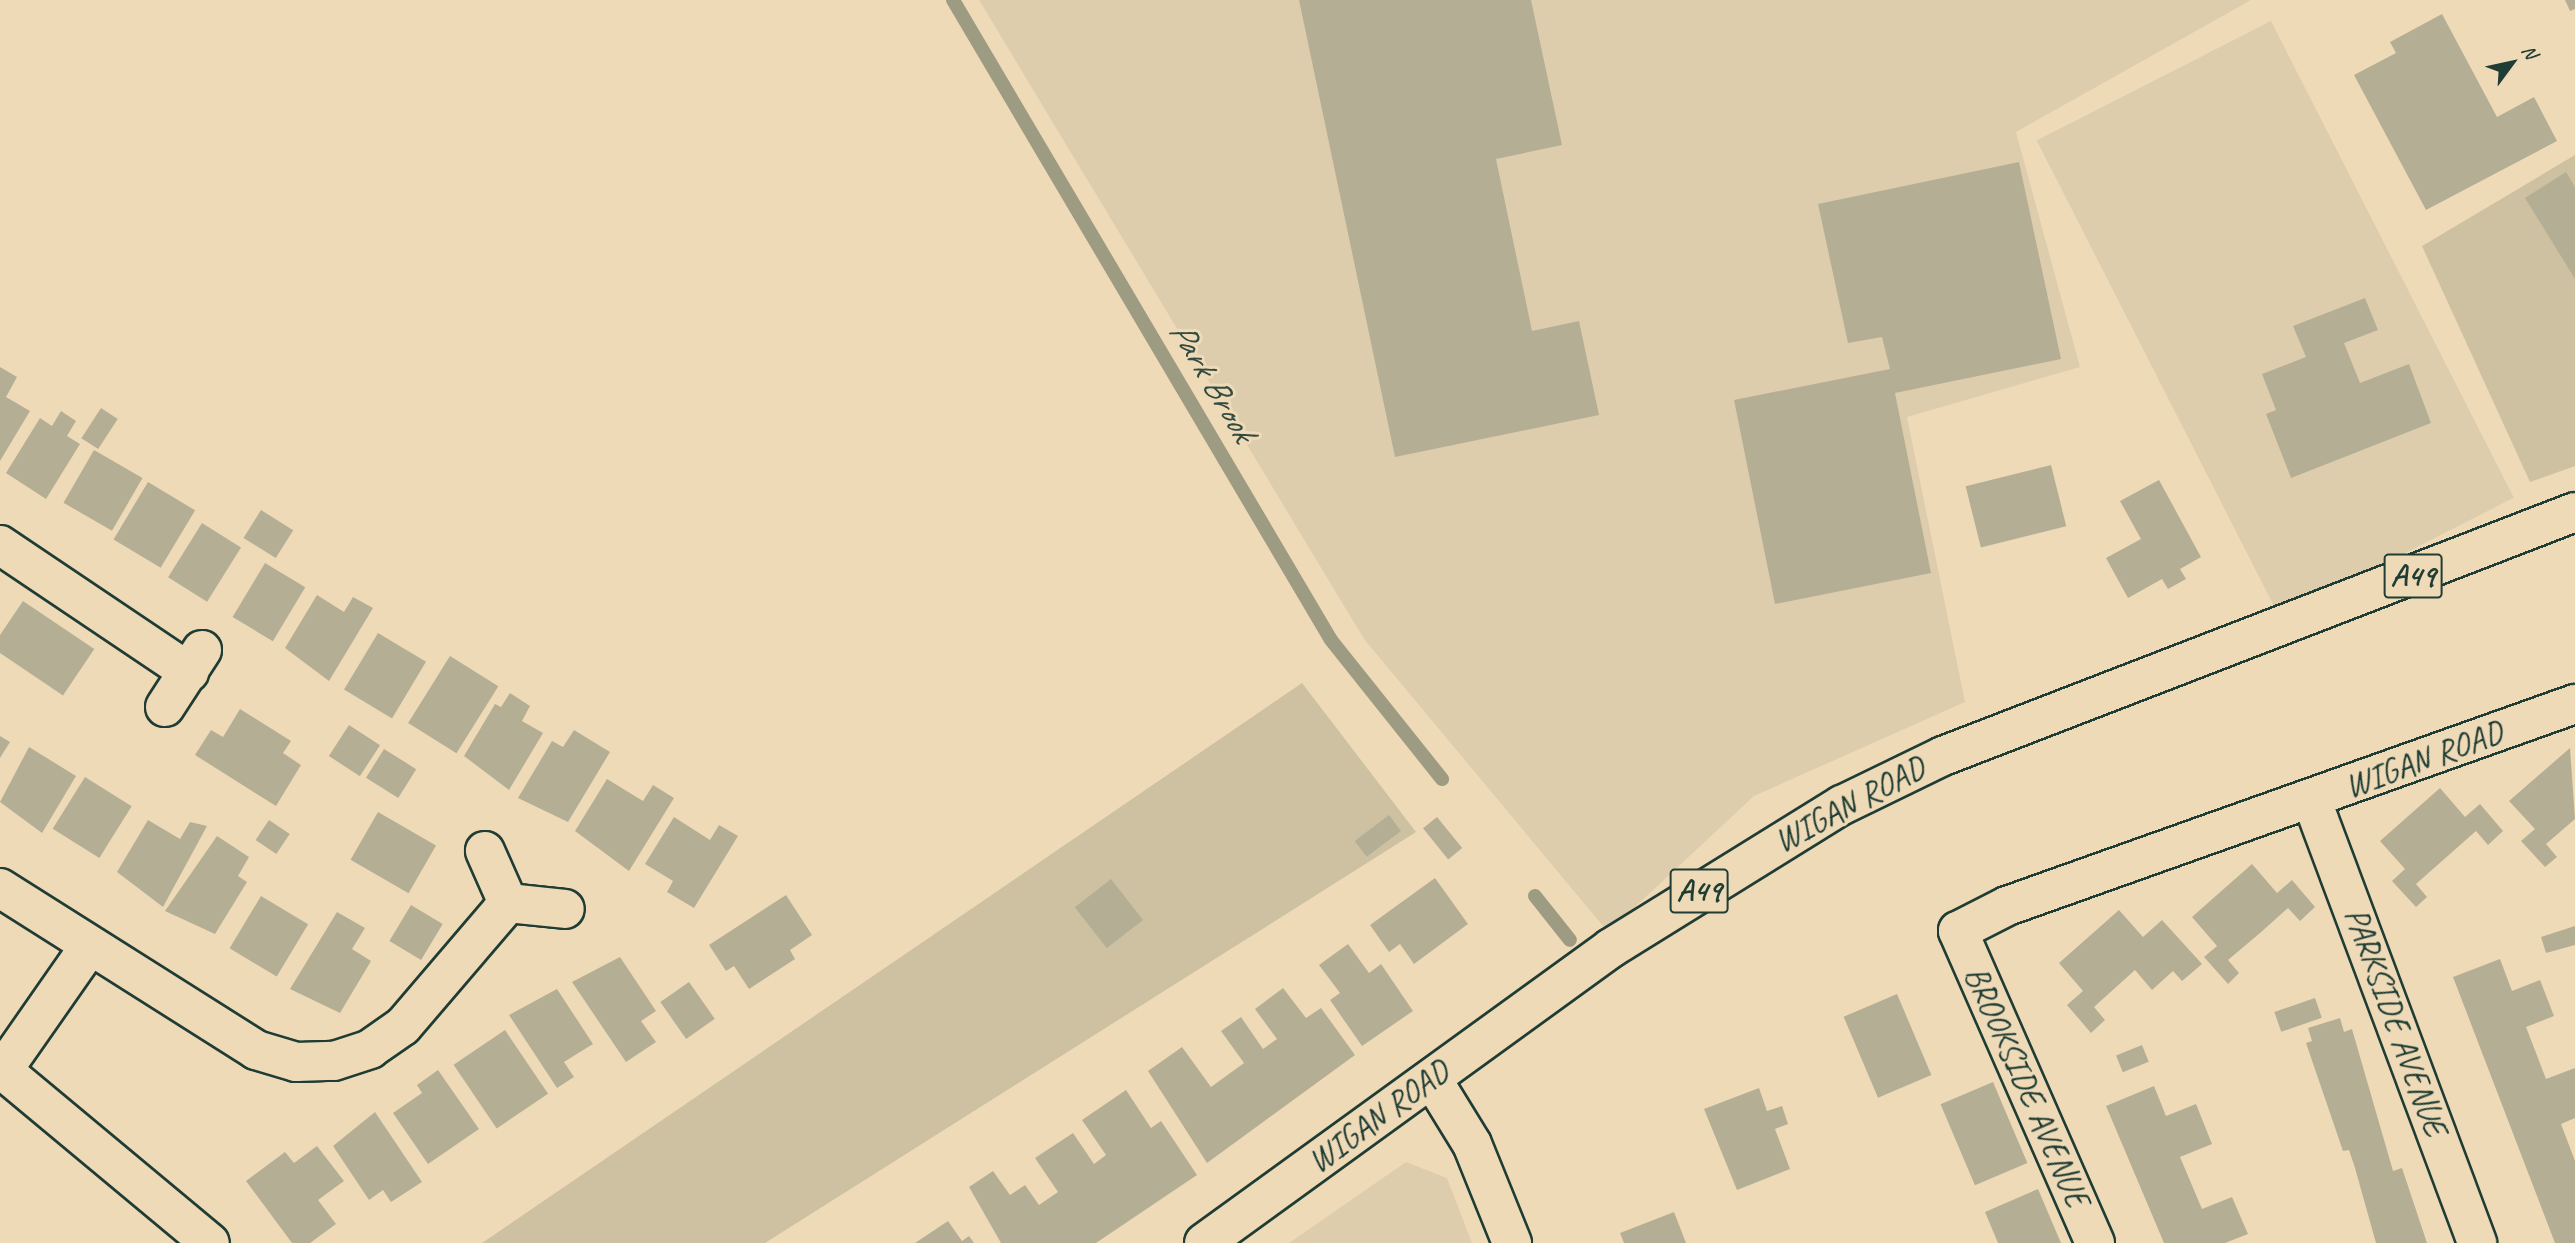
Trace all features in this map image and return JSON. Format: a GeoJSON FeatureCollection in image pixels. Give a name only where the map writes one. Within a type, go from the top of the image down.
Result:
{"type":"FeatureCollection","features":[{"type":"Feature","properties":{"kind":"street","name":"WIGAN ROAD"},"geometry":{"type":"LineString","coordinates":[[1204,1243],[1611,948],[1842,805],[1944,756],[2575,512]]}},
{"type":"Feature","properties":{"kind":"street"},"geometry":{"type":"LineString","coordinates":[[0,545],[195,661],[165,707]]}},
{"type":"Feature","properties":{"kind":"street","name":"WIGAN ROAD"},"geometry":{"type":"LineString","coordinates":[[1958,931],[2007,906],[2312,800],[2575,704]]}},
{"type":"Feature","properties":{"kind":"street","name":"PARKSIDE AVENUE"},"geometry":{"type":"LineString","coordinates":[[2312,800],[2477,1243]]}},
{"type":"Feature","properties":{"kind":"street"},"geometry":{"type":"LineString","coordinates":[[485,851],[508,903]]}},
{"type":"Feature","properties":{"kind":"street"},"geometry":{"type":"LineString","coordinates":[[0,888],[88,948],[256,1051],[296,1062],[334,1061],[370,1049],[403,1026],[508,903]]}},
{"type":"Feature","properties":{"kind":"street"},"geometry":{"type":"LineString","coordinates":[[508,903],[565,909]]}},
{"type":"Feature","properties":{"kind":"street","name":"BROOKSIDE AVENUE"},"geometry":{"type":"LineString","coordinates":[[1958,931],[2095,1243]]}},
{"type":"Feature","properties":{"kind":"street"},"geometry":{"type":"LineString","coordinates":[[88,948],[1,1069],[210,1243]]}},
{"type":"Feature","properties":{"kind":"street"},"geometry":{"type":"LineString","coordinates":[[1432,1079],[1472,1144],[1512,1243]]}},
{"type":"Feature","properties":{"kind":"shaded area"},"geometry":{"type":"Polygon","coordinates":[[[979,0],[2251,0],[2016,132],[2080,367],[1907,417],[1965,702],[1754,796],[1608,932],[1364,639],[979,0]]]}},
{"type":"Feature","properties":{"kind":"shaded area"},"geometry":{"type":"Polygon","coordinates":[[[2271,21],[2514,498],[2280,617],[2037,140],[2271,21]]]}},
{"type":"Feature","properties":{"kind":"shaded area"},"geometry":{"type":"Polygon","coordinates":[[[2575,155],[2575,466],[2530,482],[2422,246],[2575,155]]]}},
{"type":"Feature","properties":{"kind":"shaded area"},"geometry":{"type":"Polygon","coordinates":[[[1302,683],[1416,832],[765,1243],[482,1243],[1302,683]]]}},
{"type":"Feature","properties":{"kind":"shaded area"},"geometry":{"type":"Polygon","coordinates":[[[1406,1162],[1447,1178],[1472,1243],[1289,1243],[1406,1162]]]}},
{"type":"Feature","properties":{"kind":"building"},"geometry":{"type":"Polygon","coordinates":[[[1299,0],[1531,0],[1562,145],[1496,159],[1532,331],[1579,321],[1599,415],[1395,457],[1299,0]]]}},
{"type":"Feature","properties":{"kind":"building"},"geometry":{"type":"Polygon","coordinates":[[[2565,0],[2575,0],[2575,9],[2570,11],[2565,0]]]}},
{"type":"Feature","properties":{"kind":"building"},"geometry":{"type":"Polygon","coordinates":[[[2442,14],[2497,117],[2534,97],[2557,141],[2426,210],[2354,75],[2396,53],[2390,42],[2442,14]]]}},
{"type":"Feature","properties":{"kind":"building"},"geometry":{"type":"Polygon","coordinates":[[[2019,162],[2061,359],[1895,393],[1931,573],[1775,604],[1734,400],[1890,369],[1882,337],[1848,343],[1818,204],[2019,162]]]}},
{"type":"Feature","properties":{"kind":"building"},"geometry":{"type":"Polygon","coordinates":[[[2566,172],[2575,187],[2575,279],[2525,198],[2566,172]]]}},
{"type":"Feature","properties":{"kind":"building"},"geometry":{"type":"Polygon","coordinates":[[[2365,298],[2378,330],[2344,343],[2360,383],[2409,364],[2431,423],[2291,478],[2266,414],[2276,410],[2262,374],[2306,357],[2293,326],[2365,298]]]}},
{"type":"Feature","properties":{"kind":"building"},"geometry":{"type":"Polygon","coordinates":[[[0,367],[17,377],[6,397],[30,411],[0,461],[0,367]]]}},
{"type":"Feature","properties":{"kind":"building"},"geometry":{"type":"Polygon","coordinates":[[[101,408],[118,419],[98,449],[81,438],[101,408]]]}},
{"type":"Feature","properties":{"kind":"building"},"geometry":{"type":"Polygon","coordinates":[[[61,411],[76,421],[67,436],[80,444],[46,499],[6,473],[40,418],[52,426],[61,411]]]}},
{"type":"Feature","properties":{"kind":"building"},"geometry":{"type":"Polygon","coordinates":[[[94,450],[142,478],[112,531],[64,503],[94,450]]]}},
{"type":"Feature","properties":{"kind":"building"},"geometry":{"type":"Polygon","coordinates":[[[2051,465],[2066,526],[1981,547],[1966,486],[2051,465]]]}},
{"type":"Feature","properties":{"kind":"building"},"geometry":{"type":"Polygon","coordinates":[[[2159,480],[2201,557],[2180,569],[2186,579],[2168,589],[2162,579],[2128,598],[2106,558],[2141,539],[2120,501],[2159,480]]]}},
{"type":"Feature","properties":{"kind":"building"},"geometry":{"type":"Polygon","coordinates":[[[148,482],[195,510],[161,568],[113,539],[148,482]]]}},
{"type":"Feature","properties":{"kind":"building"},"geometry":{"type":"Polygon","coordinates":[[[261,510],[293,530],[276,558],[244,538],[261,510]]]}},
{"type":"Feature","properties":{"kind":"building"},"geometry":{"type":"Polygon","coordinates":[[[202,523],[241,547],[207,602],[168,577],[202,523]]]}},
{"type":"Feature","properties":{"kind":"building"},"geometry":{"type":"Polygon","coordinates":[[[265,563],[305,587],[273,641],[233,617],[265,563]]]}},
{"type":"Feature","properties":{"kind":"building"},"geometry":{"type":"Polygon","coordinates":[[[317,595],[344,612],[353,597],[373,608],[329,681],[285,648],[317,595]]]}},
{"type":"Feature","properties":{"kind":"building"},"geometry":{"type":"Polygon","coordinates":[[[23,601],[94,649],[63,696],[0,653],[0,635],[23,601]]]}},
{"type":"Feature","properties":{"kind":"building"},"geometry":{"type":"Polygon","coordinates":[[[378,633],[426,662],[392,718],[344,690],[378,633]]]}},
{"type":"Feature","properties":{"kind":"building"},"geometry":{"type":"Polygon","coordinates":[[[450,656],[498,686],[456,753],[408,723],[450,656]]]}},
{"type":"Feature","properties":{"kind":"building"},"geometry":{"type":"Polygon","coordinates":[[[510,693],[530,706],[522,721],[543,733],[509,790],[464,756],[495,704],[501,707],[510,693]]]}},
{"type":"Feature","properties":{"kind":"building"},"geometry":{"type":"Polygon","coordinates":[[[240,709],[291,741],[283,753],[301,765],[276,806],[195,755],[211,730],[223,737],[240,709]]]}},
{"type":"Feature","properties":{"kind":"building"},"geometry":{"type":"Polygon","coordinates":[[[349,725],[380,745],[360,776],[329,756],[349,725]]]}},
{"type":"Feature","properties":{"kind":"building"},"geometry":{"type":"Polygon","coordinates":[[[574,730],[610,752],[568,822],[518,798],[552,741],[563,747],[574,730]]]}},
{"type":"Feature","properties":{"kind":"building"},"geometry":{"type":"Polygon","coordinates":[[[0,736],[10,742],[0,758],[0,736]]]}},
{"type":"Feature","properties":{"kind":"building"},"geometry":{"type":"Polygon","coordinates":[[[29,747],[76,776],[42,833],[0,802],[29,747]]]}},
{"type":"Feature","properties":{"kind":"building"},"geometry":{"type":"Polygon","coordinates":[[[2570,748],[2575,819],[2546,844],[2557,857],[2545,867],[2521,841],[2535,829],[2509,801],[2570,748]]]}},
{"type":"Feature","properties":{"kind":"building"},"geometry":{"type":"Polygon","coordinates":[[[384,749],[416,769],[398,798],[366,778],[384,749]]]}},
{"type":"Feature","properties":{"kind":"building"},"geometry":{"type":"Polygon","coordinates":[[[85,777],[132,806],[99,858],[53,829],[85,777]]]}},
{"type":"Feature","properties":{"kind":"building"},"geometry":{"type":"Polygon","coordinates":[[[607,779],[643,801],[653,785],[674,798],[629,871],[575,831],[607,779]]]}},
{"type":"Feature","properties":{"kind":"building"},"geometry":{"type":"Polygon","coordinates":[[[2440,788],[2465,817],[2480,804],[2503,831],[2488,845],[2476,831],[2416,884],[2427,897],[2416,907],[2392,881],[2405,869],[2380,841],[2440,788]]]}},
{"type":"Feature","properties":{"kind":"building"},"geometry":{"type":"Polygon","coordinates":[[[378,812],[436,846],[409,893],[350,860],[378,812]]]}},
{"type":"Feature","properties":{"kind":"building"},"geometry":{"type":"Polygon","coordinates":[[[1389,815],[1401,831],[1367,857],[1355,841],[1389,815]]]}},
{"type":"Feature","properties":{"kind":"building"},"geometry":{"type":"Polygon","coordinates":[[[674,817],[710,840],[719,825],[738,836],[694,908],[667,892],[673,881],[645,864],[674,817]]]}},
{"type":"Feature","properties":{"kind":"building"},"geometry":{"type":"Polygon","coordinates":[[[1437,817],[1462,848],[1448,859],[1423,828],[1437,817]]]}},
{"type":"Feature","properties":{"kind":"building"},"geometry":{"type":"Polygon","coordinates":[[[148,820],[180,839],[190,822],[207,826],[163,907],[117,872],[148,820]]]}},
{"type":"Feature","properties":{"kind":"building"},"geometry":{"type":"Polygon","coordinates":[[[269,820],[290,834],[276,854],[256,840],[269,820]]]}},
{"type":"Feature","properties":{"kind":"building"},"geometry":{"type":"Polygon","coordinates":[[[217,836],[249,857],[238,876],[247,882],[215,934],[165,911],[217,836]]]}},
{"type":"Feature","properties":{"kind":"building"},"geometry":{"type":"Polygon","coordinates":[[[2252,864],[2277,893],[2292,880],[2315,907],[2300,921],[2288,908],[2228,960],[2239,973],[2228,984],[2204,957],[2217,946],[2192,917],[2252,864]]]}},
{"type":"Feature","properties":{"kind":"building"},"geometry":{"type":"Polygon","coordinates":[[[1435,878],[1468,924],[1414,964],[1400,944],[1389,952],[1370,925],[1435,878]]]}},
{"type":"Feature","properties":{"kind":"building"},"geometry":{"type":"Polygon","coordinates":[[[1111,879],[1143,920],[1107,948],[1075,907],[1111,879]]]}},
{"type":"Feature","properties":{"kind":"building"},"geometry":{"type":"Polygon","coordinates":[[[786,895],[812,935],[790,950],[795,959],[749,989],[734,966],[726,971],[709,945],[786,895]]]}},
{"type":"Feature","properties":{"kind":"building"},"geometry":{"type":"Polygon","coordinates":[[[261,896],[308,924],[277,977],[230,948],[261,896]]]}},
{"type":"Feature","properties":{"kind":"building"},"geometry":{"type":"Polygon","coordinates":[[[411,905],[443,924],[421,960],[389,941],[411,905]]]}},
{"type":"Feature","properties":{"kind":"building"},"geometry":{"type":"Polygon","coordinates":[[[2119,910],[2143,937],[2162,920],[2202,964],[2182,981],[2173,971],[2152,990],[2135,970],[2094,1007],[2105,1020],[2091,1033],[2067,1005],[2083,991],[2059,963],[2119,910]]]}},
{"type":"Feature","properties":{"kind":"building"},"geometry":{"type":"Polygon","coordinates":[[[337,912],[365,928],[352,949],[371,961],[340,1013],[290,989],[337,912]]]}},
{"type":"Feature","properties":{"kind":"building"},"geometry":{"type":"Polygon","coordinates":[[[2575,926],[2575,945],[2546,953],[2541,937],[2575,926]]]}},
{"type":"Feature","properties":{"kind":"building"},"geometry":{"type":"Polygon","coordinates":[[[1348,944],[1369,973],[1381,964],[1413,1011],[1362,1046],[1330,1000],[1340,993],[1319,965],[1348,944]]]}},
{"type":"Feature","properties":{"kind":"building"},"geometry":{"type":"Polygon","coordinates":[[[620,957],[656,1011],[641,1021],[656,1042],[626,1062],[572,982],[620,957]]]}},
{"type":"Feature","properties":{"kind":"building"},"geometry":{"type":"Polygon","coordinates":[[[2500,959],[2512,991],[2540,980],[2554,1016],[2526,1027],[2546,1079],[2575,1068],[2575,1118],[2561,1124],[2575,1161],[2575,1243],[2555,1243],[2453,977],[2500,959]]]}},
{"type":"Feature","properties":{"kind":"building"},"geometry":{"type":"Polygon","coordinates":[[[689,982],[715,1019],[686,1039],[660,1002],[689,982]]]}},
{"type":"Feature","properties":{"kind":"building"},"geometry":{"type":"Polygon","coordinates":[[[1283,988],[1306,1018],[1321,1008],[1355,1055],[1207,1163],[1148,1071],[1182,1047],[1211,1087],[1244,1063],[1221,1031],[1241,1017],[1263,1049],[1277,1039],[1255,1009],[1283,988]]]}},
{"type":"Feature","properties":{"kind":"building"},"geometry":{"type":"Polygon","coordinates":[[[557,989],[593,1044],[564,1062],[574,1077],[557,1088],[509,1015],[557,989]]]}},
{"type":"Feature","properties":{"kind":"building"},"geometry":{"type":"Polygon","coordinates":[[[1897,994],[1931,1075],[1878,1098],[1844,1017],[1897,994]]]}},
{"type":"Feature","properties":{"kind":"building"},"geometry":{"type":"Polygon","coordinates":[[[2315,998],[2322,1018],[2281,1032],[2274,1012],[2315,998]]]}},
{"type":"Feature","properties":{"kind":"building"},"geometry":{"type":"Polygon","coordinates":[[[2340,1018],[2344,1032],[2352,1029],[2393,1171],[2402,1168],[2427,1243],[2376,1243],[2349,1150],[2343,1151],[2306,1043],[2312,1041],[2308,1028],[2340,1018]]]}},
{"type":"Feature","properties":{"kind":"building"},"geometry":{"type":"Polygon","coordinates":[[[505,1030],[548,1094],[497,1129],[454,1065],[505,1030]]]}},
{"type":"Feature","properties":{"kind":"building"},"geometry":{"type":"Polygon","coordinates":[[[2142,1045],[2149,1062],[2123,1072],[2116,1055],[2142,1045]]]}},
{"type":"Feature","properties":{"kind":"building"},"geometry":{"type":"Polygon","coordinates":[[[438,1070],[479,1129],[428,1164],[393,1113],[422,1093],[417,1085],[438,1070]]]}},
{"type":"Feature","properties":{"kind":"building"},"geometry":{"type":"Polygon","coordinates":[[[1993,1082],[2027,1163],[1975,1185],[1941,1104],[1993,1082]]]}},
{"type":"Feature","properties":{"kind":"building"},"geometry":{"type":"Polygon","coordinates":[[[2154,1086],[2166,1116],[2196,1104],[2212,1144],[2180,1157],[2202,1209],[2232,1197],[2248,1234],[2225,1243],[2164,1243],[2106,1106],[2154,1086]]]}},
{"type":"Feature","properties":{"kind":"building"},"geometry":{"type":"Polygon","coordinates":[[[1759,1088],[1767,1111],[1782,1106],[1788,1124],[1775,1129],[1790,1169],[1737,1190],[1704,1109],[1759,1088]]]}},
{"type":"Feature","properties":{"kind":"building"},"geometry":{"type":"Polygon","coordinates":[[[1126,1090],[1151,1128],[1161,1121],[1197,1175],[1096,1243],[1001,1243],[969,1187],[993,1171],[1010,1195],[1025,1185],[1039,1205],[1058,1192],[1035,1158],[1073,1133],[1094,1164],[1106,1155],[1082,1120],[1126,1090]]]}},
{"type":"Feature","properties":{"kind":"building"},"geometry":{"type":"Polygon","coordinates":[[[375,1112],[422,1182],[391,1202],[383,1190],[369,1200],[333,1146],[375,1112]]]}},
{"type":"Feature","properties":{"kind":"building"},"geometry":{"type":"Polygon","coordinates":[[[317,1146],[344,1181],[318,1200],[336,1224],[310,1243],[292,1243],[246,1181],[285,1152],[294,1163],[317,1146]]]}},
{"type":"Feature","properties":{"kind":"building"},"geometry":{"type":"Polygon","coordinates":[[[2038,1189],[2061,1243],[1998,1243],[1985,1212],[2038,1189]]]}},
{"type":"Feature","properties":{"kind":"building"},"geometry":{"type":"Polygon","coordinates":[[[1674,1212],[1686,1243],[1624,1243],[1620,1233],[1674,1212]]]}},
{"type":"Feature","properties":{"kind":"building"},"geometry":{"type":"Polygon","coordinates":[[[948,1221],[962,1241],[969,1236],[974,1243],[915,1243],[948,1221]]]}},
{"type":"Feature","properties":{"kind":"waterway","name":"Park Brook"},"geometry":{"type":"LineString","coordinates":[[953,0],[1331,640],[1442,779]]}},
{"type":"Feature","properties":{"kind":"waterway","name":"Park Brook"},"geometry":{"type":"LineString","coordinates":[[1535,896],[1570,940]]}}]}
